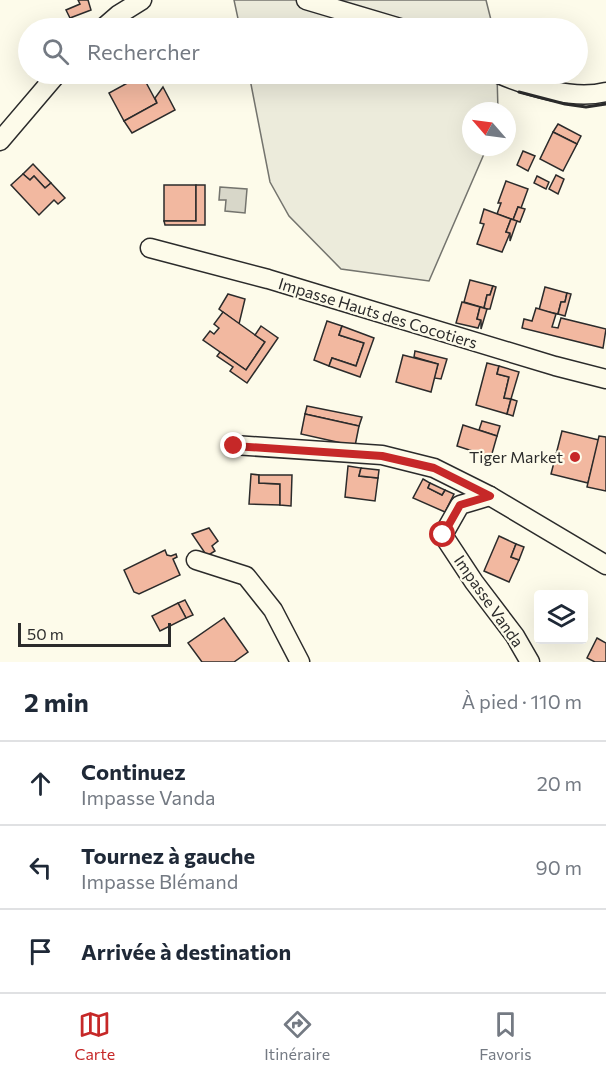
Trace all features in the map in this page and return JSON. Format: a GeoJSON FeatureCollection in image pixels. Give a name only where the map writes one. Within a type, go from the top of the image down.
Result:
{"type":"FeatureCollection","features":[{"type":"Feature","properties":{"kind":"street"},"geometry":{"type":"LineString","coordinates":[[115,18],[142,0]]}},
{"type":"Feature","properties":{"kind":"street"},"geometry":{"type":"LineString","coordinates":[[306,0],[366,18]]}},
{"type":"Feature","properties":{"kind":"street"},"geometry":{"type":"LineString","coordinates":[[0,141],[48,84]]}},
{"type":"Feature","properties":{"kind":"street"},"geometry":{"type":"LineString","coordinates":[[530,84],[579,94],[606,92]]}},
{"type":"Feature","properties":{"kind":"street","name":"Impasse Hauts des Cocotiers"},"geometry":{"type":"LineString","coordinates":[[150,248],[268,279],[555,366],[606,379]]}},
{"type":"Feature","properties":{"kind":"street"},"geometry":{"type":"LineString","coordinates":[[234,446],[382,456],[434,468],[490,496],[606,565]]}},
{"type":"Feature","properties":{"kind":"street","name":"Impasse Vanda"},"geometry":{"type":"LineString","coordinates":[[490,496],[460,505],[443,535],[474,582],[515,636],[530,662]]}},
{"type":"Feature","properties":{"kind":"street"},"geometry":{"type":"LineString","coordinates":[[196,560],[246,576],[273,610],[300,662]]}},
{"type":"Feature","properties":{"kind":"shaded area"},"geometry":{"type":"Polygon","coordinates":[[[234,0],[486,0],[490,18],[238,18],[234,0]]]}},
{"type":"Feature","properties":{"kind":"shaded area"},"geometry":{"type":"Polygon","coordinates":[[[251,84],[497,84],[498,102],[462,102],[462,156],[483,156],[429,281],[341,269],[289,216],[270,182],[251,84]]]}},
{"type":"Feature","properties":{"kind":"shaded area"},"geometry":{"type":"Polygon","coordinates":[[[220,187],[247,189],[245,213],[225,211],[226,200],[219,200],[220,187]]]}},
{"type":"Feature","properties":{"kind":"building"},"geometry":{"type":"Polygon","coordinates":[[[78,0],[88,0],[91,10],[70,18],[66,10],[80,4],[78,0]]]}},
{"type":"Feature","properties":{"kind":"building"},"geometry":{"type":"Polygon","coordinates":[[[126,84],[147,84],[157,103],[124,121],[109,93],[126,84]]]}},
{"type":"Feature","properties":{"kind":"building"},"geometry":{"type":"Polygon","coordinates":[[[163,87],[175,110],[132,133],[124,121],[157,103],[155,98],[163,87]]]}},
{"type":"Feature","properties":{"kind":"building"},"geometry":{"type":"Polygon","coordinates":[[[558,124],[581,136],[577,144],[553,132],[558,124]]]}},
{"type":"Feature","properties":{"kind":"building"},"geometry":{"type":"Polygon","coordinates":[[[553,132],[577,144],[563,171],[540,159],[553,132]]]}},
{"type":"Feature","properties":{"kind":"building"},"geometry":{"type":"Polygon","coordinates":[[[523,151],[535,156],[528,171],[517,165],[523,151]]]}},
{"type":"Feature","properties":{"kind":"building"},"geometry":{"type":"Polygon","coordinates":[[[33,164],[51,183],[45,188],[34,176],[30,180],[23,174],[33,164]]]}},
{"type":"Feature","properties":{"kind":"building"},"geometry":{"type":"Polygon","coordinates":[[[23,174],[30,180],[34,176],[45,188],[51,183],[65,198],[58,204],[54,200],[39,215],[11,185],[23,174]]]}},
{"type":"Feature","properties":{"kind":"building"},"geometry":{"type":"Polygon","coordinates":[[[556,175],[564,179],[558,194],[549,189],[556,175]]]}},
{"type":"Feature","properties":{"kind":"building"},"geometry":{"type":"Polygon","coordinates":[[[537,176],[549,182],[546,189],[534,183],[537,176]]]}},
{"type":"Feature","properties":{"kind":"building"},"geometry":{"type":"Polygon","coordinates":[[[506,181],[528,189],[521,208],[518,207],[513,220],[497,214],[501,203],[498,203],[506,181]]]}},
{"type":"Feature","properties":{"kind":"building"},"geometry":{"type":"Polygon","coordinates":[[[164,185],[196,185],[196,221],[164,221],[164,185]]]}},
{"type":"Feature","properties":{"kind":"building"},"geometry":{"type":"Polygon","coordinates":[[[196,185],[205,185],[205,225],[165,225],[164,221],[196,221],[196,185]]]}},
{"type":"Feature","properties":{"kind":"building"},"geometry":{"type":"Polygon","coordinates":[[[518,207],[525,209],[520,222],[513,220],[518,207]]]}},
{"type":"Feature","properties":{"kind":"building"},"geometry":{"type":"Polygon","coordinates":[[[484,209],[511,219],[506,232],[510,233],[502,252],[477,244],[484,224],[480,223],[484,209]]]}},
{"type":"Feature","properties":{"kind":"building"},"geometry":{"type":"Polygon","coordinates":[[[511,219],[517,221],[510,241],[510,233],[506,232],[511,219]]]}},
{"type":"Feature","properties":{"kind":"building"},"geometry":{"type":"Polygon","coordinates":[[[470,280],[493,286],[490,295],[487,295],[484,308],[464,302],[470,280]]]}},
{"type":"Feature","properties":{"kind":"building"},"geometry":{"type":"Polygon","coordinates":[[[493,286],[496,287],[490,309],[484,308],[487,295],[490,295],[493,286]]]}},
{"type":"Feature","properties":{"kind":"building"},"geometry":{"type":"Polygon","coordinates":[[[545,287],[567,293],[565,302],[561,302],[558,314],[539,310],[545,287]]]}},
{"type":"Feature","properties":{"kind":"building"},"geometry":{"type":"Polygon","coordinates":[[[567,293],[571,294],[565,316],[558,314],[561,302],[565,302],[567,293]]]}},
{"type":"Feature","properties":{"kind":"building"},"geometry":{"type":"Polygon","coordinates":[[[228,294],[245,299],[239,324],[219,309],[228,294]]]}},
{"type":"Feature","properties":{"kind":"building"},"geometry":{"type":"Polygon","coordinates":[[[462,302],[480,307],[477,319],[481,320],[478,328],[456,323],[462,302]]]}},
{"type":"Feature","properties":{"kind":"building"},"geometry":{"type":"Polygon","coordinates":[[[480,307],[487,309],[481,329],[481,320],[477,319],[480,307]]]}},
{"type":"Feature","properties":{"kind":"building"},"geometry":{"type":"Polygon","coordinates":[[[536,308],[556,314],[552,327],[558,328],[561,318],[606,329],[603,348],[522,328],[524,319],[532,321],[536,308]]]}},
{"type":"Feature","properties":{"kind":"building"},"geometry":{"type":"Polygon","coordinates":[[[223,312],[265,342],[246,370],[203,340],[210,331],[214,334],[219,328],[214,324],[223,312]]]}},
{"type":"Feature","properties":{"kind":"building"},"geometry":{"type":"Polygon","coordinates":[[[327,321],[342,326],[339,335],[364,343],[356,366],[332,358],[329,366],[314,360],[327,321]]]}},
{"type":"Feature","properties":{"kind":"building"},"geometry":{"type":"Polygon","coordinates":[[[261,326],[278,338],[247,383],[230,371],[233,367],[217,356],[220,352],[246,370],[265,342],[255,335],[261,326]]]}},
{"type":"Feature","properties":{"kind":"building"},"geometry":{"type":"Polygon","coordinates":[[[342,326],[374,338],[360,377],[329,366],[332,358],[356,366],[364,343],[339,335],[342,326]]]}},
{"type":"Feature","properties":{"kind":"building"},"geometry":{"type":"Polygon","coordinates":[[[415,351],[447,359],[441,379],[434,378],[438,364],[414,357],[415,351]]]}},
{"type":"Feature","properties":{"kind":"building"},"geometry":{"type":"Polygon","coordinates":[[[403,355],[438,364],[431,392],[396,382],[403,355]]]}},
{"type":"Feature","properties":{"kind":"building"},"geometry":{"type":"Polygon","coordinates":[[[487,363],[499,366],[497,374],[509,377],[504,398],[511,399],[507,414],[476,405],[487,363]]]}},
{"type":"Feature","properties":{"kind":"building"},"geometry":{"type":"Polygon","coordinates":[[[499,366],[519,372],[511,399],[504,398],[509,377],[497,374],[499,366]]]}},
{"type":"Feature","properties":{"kind":"building"},"geometry":{"type":"Polygon","coordinates":[[[511,399],[517,401],[513,416],[507,414],[511,399]]]}},
{"type":"Feature","properties":{"kind":"building"},"geometry":{"type":"Polygon","coordinates":[[[307,406],[362,417],[359,426],[305,414],[307,406]]]}},
{"type":"Feature","properties":{"kind":"building"},"geometry":{"type":"Polygon","coordinates":[[[305,414],[359,426],[355,446],[301,434],[305,414]]]}},
{"type":"Feature","properties":{"kind":"building"},"geometry":{"type":"Polygon","coordinates":[[[482,421],[500,426],[497,436],[479,430],[482,421]]]}},
{"type":"Feature","properties":{"kind":"building"},"geometry":{"type":"Polygon","coordinates":[[[463,425],[497,436],[491,457],[457,446],[463,425]]]}},
{"type":"Feature","properties":{"kind":"building","name":"Tiger Market"},"geometry":{"type":"Polygon","coordinates":[[[562,431],[599,440],[588,483],[551,474],[562,431]]]}},
{"type":"Feature","properties":{"kind":"building"},"geometry":{"type":"Polygon","coordinates":[[[599,436],[606,437],[606,491],[587,487],[599,436]]]}},
{"type":"Feature","properties":{"kind":"building"},"geometry":{"type":"Polygon","coordinates":[[[348,466],[361,468],[359,476],[378,478],[375,501],[345,497],[348,466]]]}},
{"type":"Feature","properties":{"kind":"building"},"geometry":{"type":"Polygon","coordinates":[[[361,468],[379,470],[378,478],[359,476],[361,468]]]}},
{"type":"Feature","properties":{"kind":"building"},"geometry":{"type":"Polygon","coordinates":[[[251,474],[259,475],[259,483],[280,484],[280,505],[249,504],[251,474]]]}},
{"type":"Feature","properties":{"kind":"building"},"geometry":{"type":"Polygon","coordinates":[[[259,475],[292,475],[291,506],[280,505],[280,484],[259,483],[259,475]]]}},
{"type":"Feature","properties":{"kind":"building"},"geometry":{"type":"Polygon","coordinates":[[[423,479],[430,483],[428,488],[442,495],[445,490],[454,494],[445,512],[413,498],[423,479]]]}},
{"type":"Feature","properties":{"kind":"building"},"geometry":{"type":"Polygon","coordinates":[[[430,483],[445,490],[442,495],[428,488],[430,483]]]}},
{"type":"Feature","properties":{"kind":"building"},"geometry":{"type":"Polygon","coordinates":[[[209,528],[218,541],[212,546],[215,551],[207,556],[192,534],[209,528]]]}},
{"type":"Feature","properties":{"kind":"building"},"geometry":{"type":"Polygon","coordinates":[[[499,536],[516,544],[511,557],[519,560],[509,582],[484,571],[499,536]]]}},
{"type":"Feature","properties":{"kind":"building"},"geometry":{"type":"Polygon","coordinates":[[[516,544],[524,547],[519,560],[511,557],[516,544]]]}},
{"type":"Feature","properties":{"kind":"building"},"geometry":{"type":"Polygon","coordinates":[[[165,550],[167,555],[176,554],[177,557],[173,559],[180,575],[139,594],[134,592],[124,570],[165,550]]]}},
{"type":"Feature","properties":{"kind":"building"},"geometry":{"type":"Polygon","coordinates":[[[185,600],[193,615],[186,618],[178,603],[185,600]]]}},
{"type":"Feature","properties":{"kind":"building"},"geometry":{"type":"Polygon","coordinates":[[[178,603],[186,618],[160,631],[152,616],[178,603]]]}},
{"type":"Feature","properties":{"kind":"building"},"geometry":{"type":"Polygon","coordinates":[[[224,618],[248,652],[234,662],[202,662],[188,643],[224,618]]]}},
{"type":"Feature","properties":{"kind":"building"},"geometry":{"type":"Polygon","coordinates":[[[597,638],[606,643],[606,662],[595,662],[587,658],[597,638]]]}},
{"type":"Feature","properties":{"kind":"wall"},"geometry":{"type":"LineString","coordinates":[[519,92],[586,107],[606,104]]}},
{"type":"Feature","properties":{"kind":"place","name":"Tiger Market"},"geometry":{"type":"Point","coordinates":[575,457]}},
{"type":"Feature","properties":{"kind":"route"},"geometry":{"type":"LineString","coordinates":[[234,446],[382,456],[434,468],[490,496],[460,505],[443,535]]}}]}
